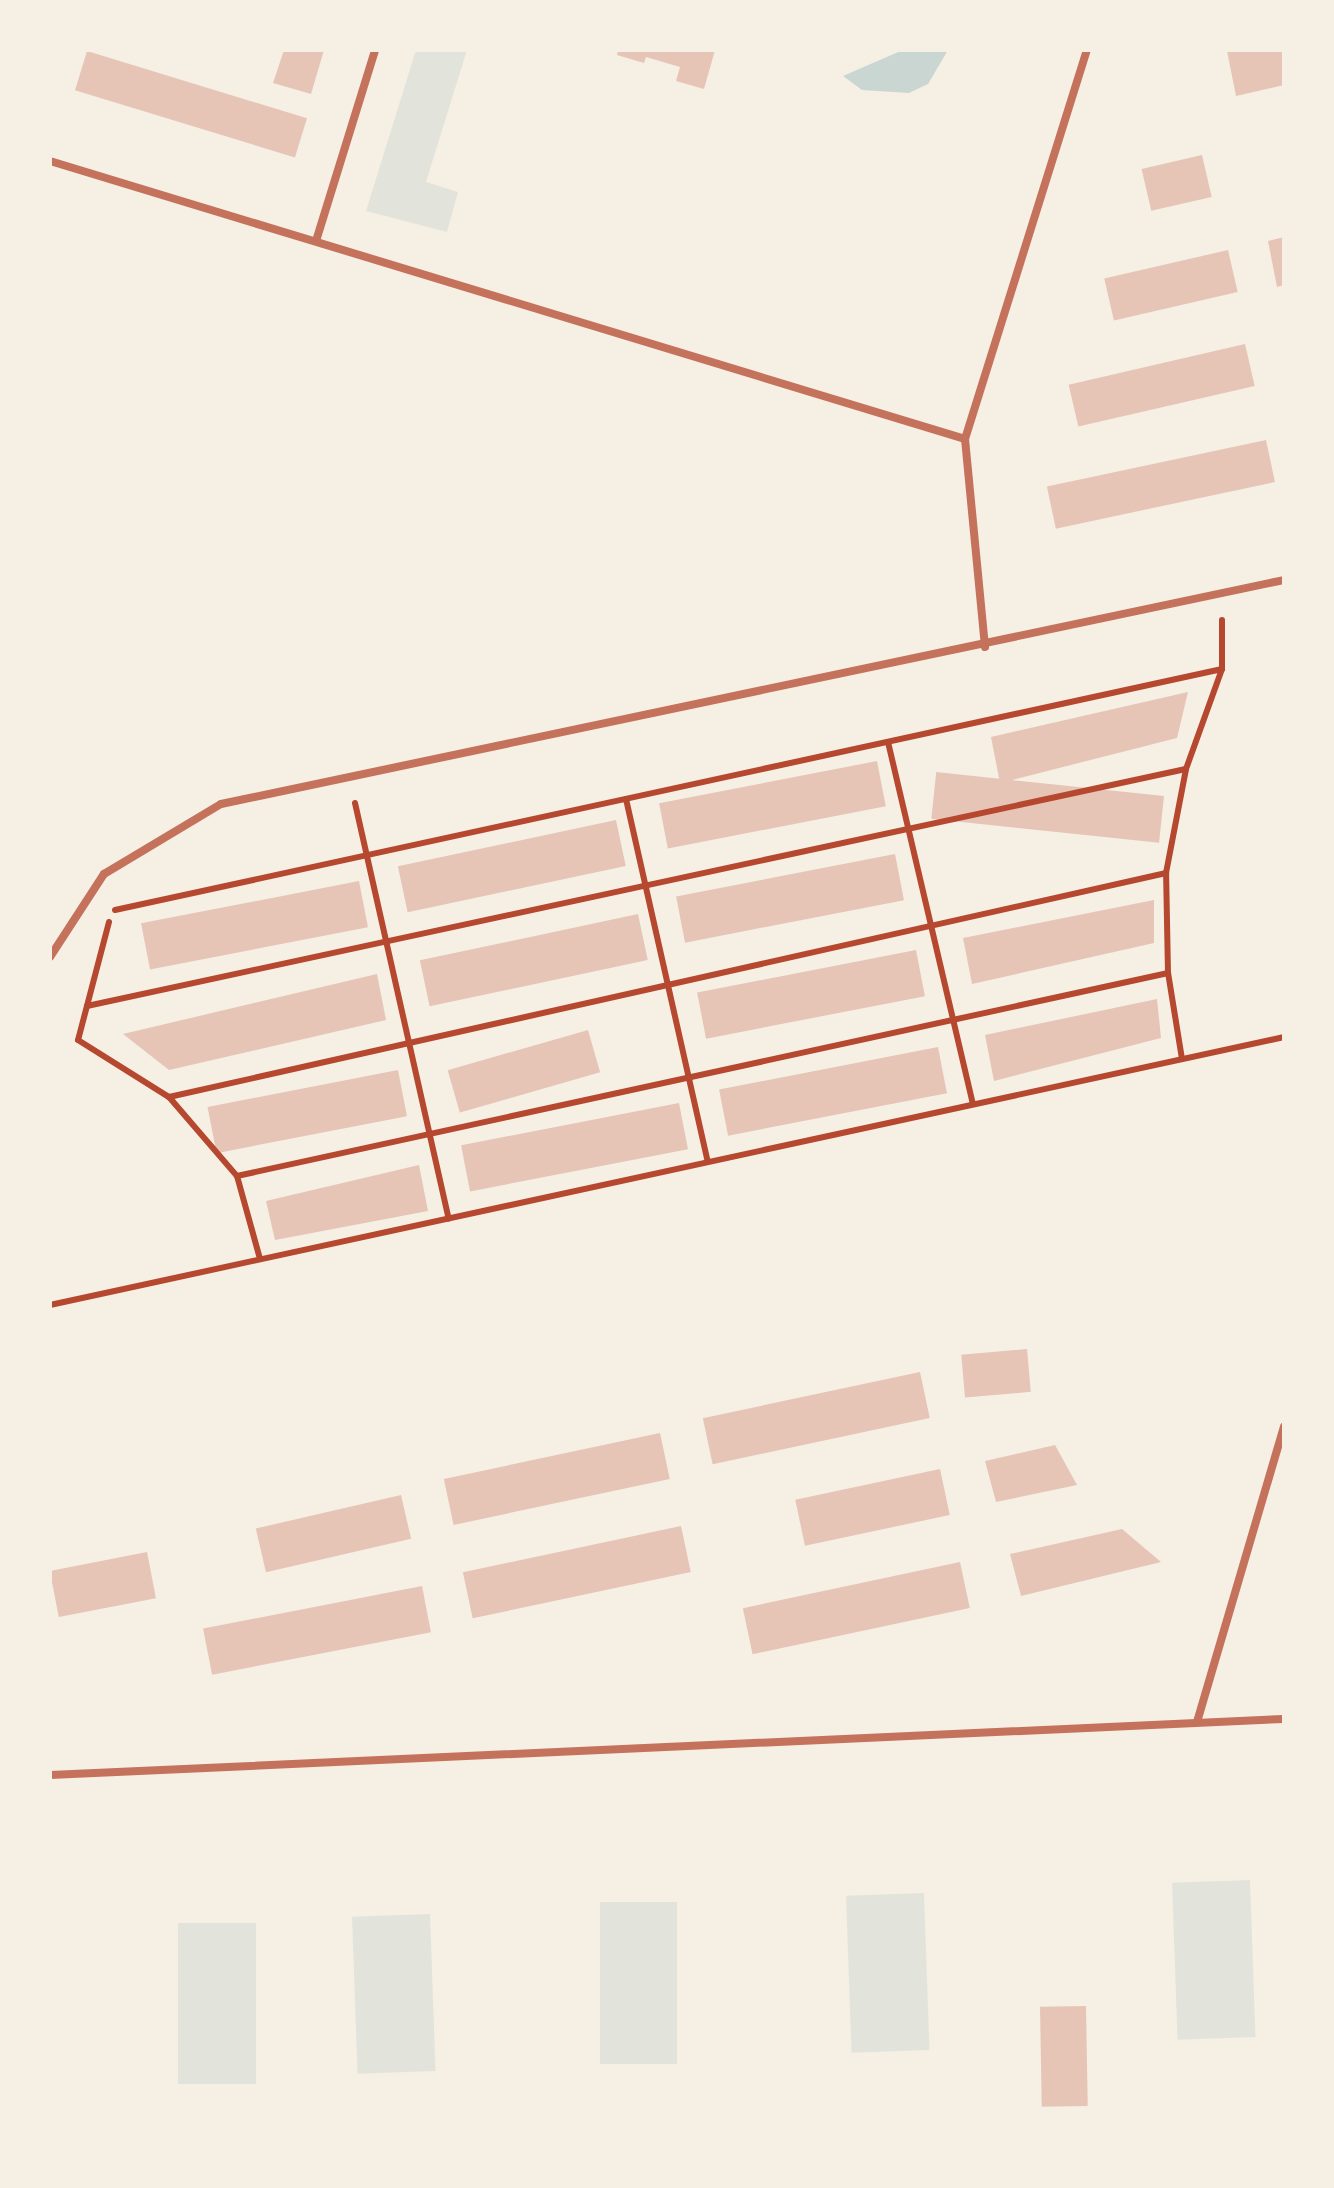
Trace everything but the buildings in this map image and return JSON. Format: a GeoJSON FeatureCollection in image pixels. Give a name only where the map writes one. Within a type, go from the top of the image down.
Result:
{"type":"FeatureCollection","features":[{"type":"Feature","properties":{"kind":"lane"},"geometry":{"type":"LineString","coordinates":[[316,242],[374,50]]}},
{"type":"Feature","properties":{"kind":"lane"},"geometry":{"type":"LineString","coordinates":[[984,646],[966,439],[1087,50]]}},
{"type":"Feature","properties":{"kind":"lane"},"geometry":{"type":"LineString","coordinates":[[50,160],[966,439]]}},
{"type":"Feature","properties":{"kind":"lane"},"geometry":{"type":"LineString","coordinates":[[50,957],[104,874],[221,804],[1284,580]]}},
{"type":"Feature","properties":{"kind":"lane"},"geometry":{"type":"LineString","coordinates":[[1197,1722],[1284,1427]]}},
{"type":"Feature","properties":{"kind":"lane"},"geometry":{"type":"LineString","coordinates":[[50,1775],[1284,1719]]}},
{"type":"Feature","properties":{"kind":"path"},"geometry":{"type":"LineString","coordinates":[[1182,1059],[1168,973],[1166,873],[1186,768],[1222,669],[1222,594]]}},
{"type":"Feature","properties":{"kind":"path"},"geometry":{"type":"LineString","coordinates":[[74,919],[1222,669]]}},
{"type":"Feature","properties":{"kind":"path"},"geometry":{"type":"LineString","coordinates":[[888,742],[913,828],[972,1104]]}},
{"type":"Feature","properties":{"kind":"path"},"geometry":{"type":"LineString","coordinates":[[88,1006],[1186,768]]}},
{"type":"Feature","properties":{"kind":"path"},"geometry":{"type":"LineString","coordinates":[[350,777],[434,1133],[449,1218]]}},
{"type":"Feature","properties":{"kind":"path"},"geometry":{"type":"LineString","coordinates":[[626,799],[708,1162]]}},
{"type":"Feature","properties":{"kind":"path"},"geometry":{"type":"LineString","coordinates":[[169,1096],[1166,873]]}},
{"type":"Feature","properties":{"kind":"path"},"geometry":{"type":"LineString","coordinates":[[112,911],[78,1040],[169,1096],[237,1176],[260,1259]]}},
{"type":"Feature","properties":{"kind":"path"},"geometry":{"type":"LineString","coordinates":[[237,1176],[1168,973]]}},
{"type":"Feature","properties":{"kind":"path"},"geometry":{"type":"LineString","coordinates":[[50,1305],[1284,1037]]}},
{"type":"Feature","properties":{"kind":"shaded area"},"geometry":{"type":"Polygon","coordinates":[[[416,50],[467,50],[426,182],[458,192],[447,232],[366,211],[416,50]]]}},
{"type":"Feature","properties":{"kind":"shaded area"},"geometry":{"type":"Polygon","coordinates":[[[903,50],[948,50],[928,84],[909,93],[862,90],[843,76],[903,50]]]}},
{"type":"Feature","properties":{"kind":"shaded area"},"geometry":{"type":"Polygon","coordinates":[[[1250,1880],[1255,2037],[1178,2040],[1172,1883],[1250,1880]]]}},
{"type":"Feature","properties":{"kind":"shaded area"},"geometry":{"type":"Polygon","coordinates":[[[924,1893],[929,2050],[852,2053],[846,1896],[924,1893]]]}},
{"type":"Feature","properties":{"kind":"shaded area"},"geometry":{"type":"Polygon","coordinates":[[[600,1902],[677,1902],[677,2064],[600,2064],[600,1902]]]}},
{"type":"Feature","properties":{"kind":"shaded area"},"geometry":{"type":"Polygon","coordinates":[[[430,1914],[435,2071],[358,2074],[352,1917],[430,1914]]]}},
{"type":"Feature","properties":{"kind":"shaded area"},"geometry":{"type":"Polygon","coordinates":[[[178,1923],[256,1923],[256,2084],[178,2084],[178,1923]]]}}]}
